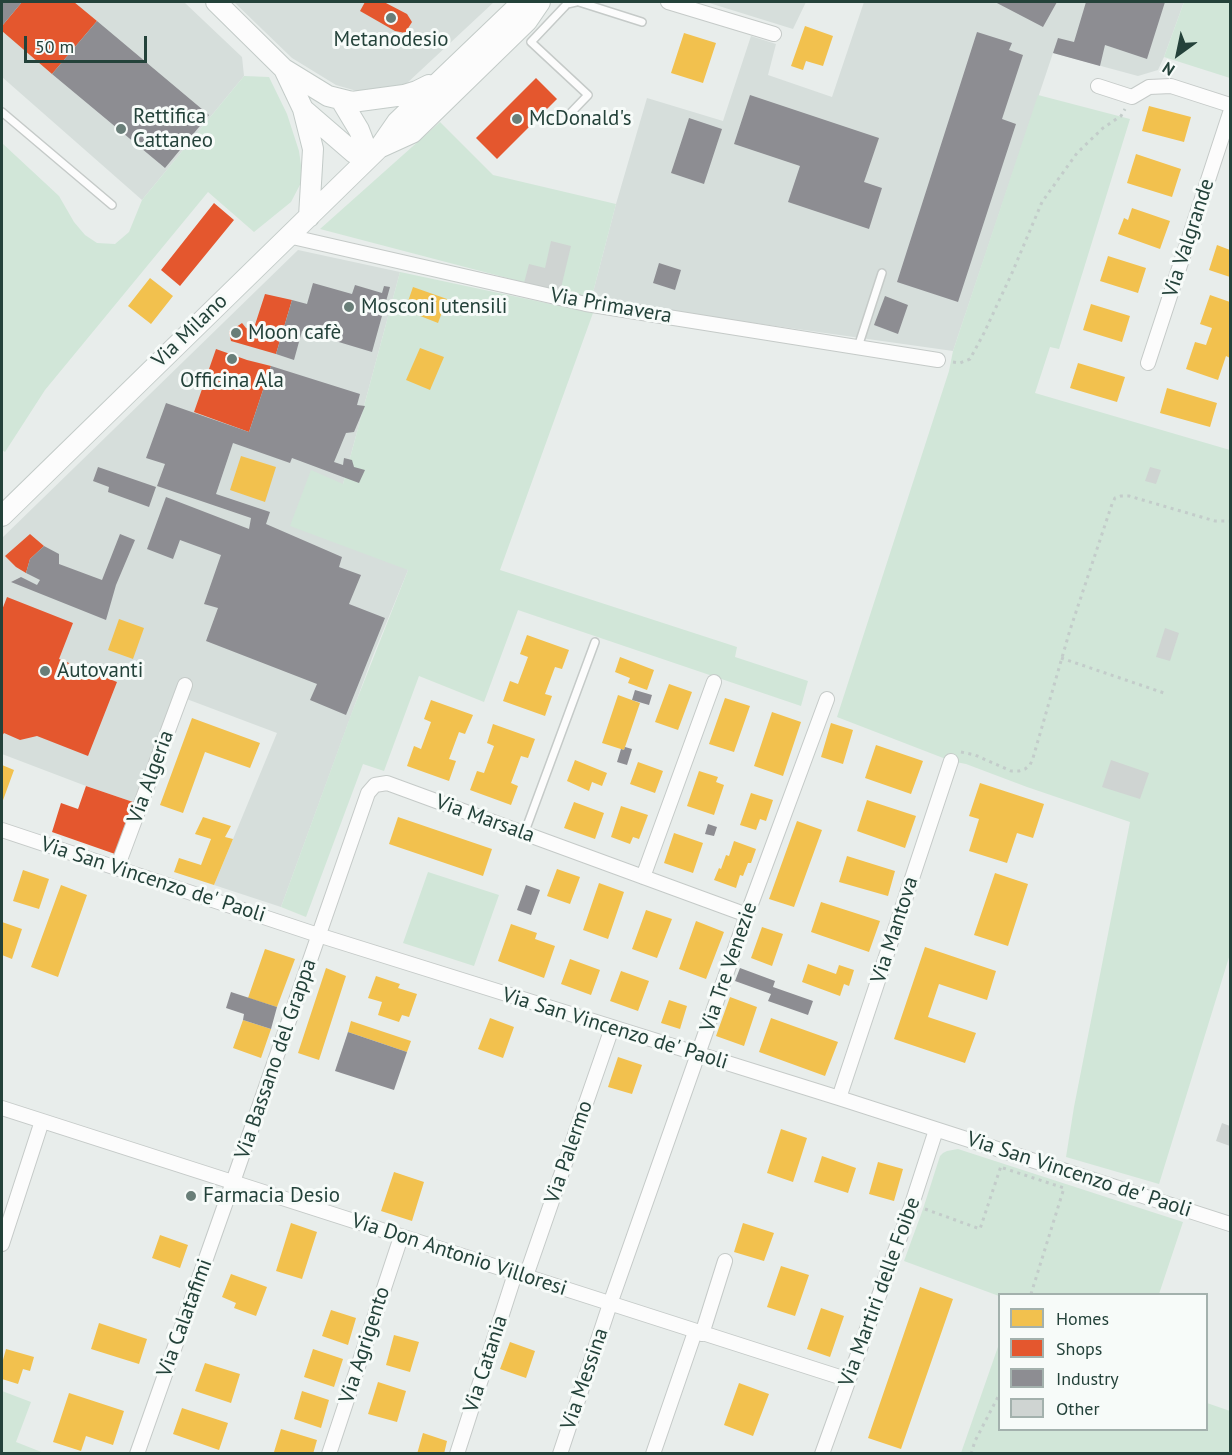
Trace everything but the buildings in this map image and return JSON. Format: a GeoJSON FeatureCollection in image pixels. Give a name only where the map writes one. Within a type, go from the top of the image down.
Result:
{"type":"FeatureCollection","features":[{"type":"Feature","properties":{"kind":"main road"},"geometry":{"type":"LineString","coordinates":[[216,2],[284,69],[328,96],[352,102],[404,95],[445,77]]}},
{"type":"Feature","properties":{"kind":"main road"},"geometry":{"type":"LineString","coordinates":[[522,10],[540,2]]}},
{"type":"Feature","properties":{"kind":"main road","name":"Via Milano"},"geometry":{"type":"LineString","coordinates":[[2,516],[309,217],[373,153],[397,122],[522,10]]}},
{"type":"Feature","properties":{"kind":"main road","name":"Via Milano"},"geometry":{"type":"LineString","coordinates":[[373,153],[412,133],[522,10]]}},
{"type":"Feature","properties":{"kind":"main road"},"geometry":{"type":"LineString","coordinates":[[284,69],[303,109],[314,149],[309,217]]}},
{"type":"Feature","properties":{"kind":"main road"},"geometry":{"type":"LineString","coordinates":[[341,100],[364,142],[373,153]]}},
{"type":"Feature","properties":{"kind":"main road"},"geometry":{"type":"LineString","coordinates":[[303,109],[354,153],[373,153]]}},
{"type":"Feature","properties":{"kind":"street"},"geometry":{"type":"LineString","coordinates":[[668,2],[774,34]]}},
{"type":"Feature","properties":{"kind":"street"},"geometry":{"type":"LineString","coordinates":[[1098,86],[1132,97],[1149,87],[1171,86],[1230,105]]}},
{"type":"Feature","properties":{"kind":"street","name":"Via Valgrande"},"geometry":{"type":"LineString","coordinates":[[1148,363],[1230,113]]}},
{"type":"Feature","properties":{"kind":"street","name":"Via Primavera"},"geometry":{"type":"LineString","coordinates":[[288,236],[586,304],[938,360]]}},
{"type":"Feature","properties":{"kind":"street"},"geometry":{"type":"LineString","coordinates":[[643,877],[714,682]]}},
{"type":"Feature","properties":{"kind":"street","name":"Via Algeria"},"geometry":{"type":"LineString","coordinates":[[117,868],[185,685]]}},
{"type":"Feature","properties":{"kind":"street","name":"Via Tre Venezie"},"geometry":{"type":"LineString","coordinates":[[610,1304],[747,915],[827,699]]}},
{"type":"Feature","properties":{"kind":"street","name":"Via Mantova"},"geometry":{"type":"LineString","coordinates":[[839,1098],[951,761]]}},
{"type":"Feature","properties":{"kind":"street","name":"Via Marsala"},"geometry":{"type":"LineString","coordinates":[[318,935],[368,793],[375,784],[387,783],[747,915]]}},
{"type":"Feature","properties":{"kind":"street","name":"Via San Vincenzo de' Paoli"},"geometry":{"type":"LineString","coordinates":[[2,830],[318,935],[839,1098],[1230,1224]]}},
{"type":"Feature","properties":{"kind":"street","name":"Via Bassano del Grappa"},"geometry":{"type":"LineString","coordinates":[[233,1182],[318,935]]}},
{"type":"Feature","properties":{"kind":"street","name":"Via Palermo"},"geometry":{"type":"LineString","coordinates":[[520,1275],[612,1028]]}},
{"type":"Feature","properties":{"kind":"street","name":"Via Don Antonio Villoresi"},"geometry":{"type":"LineString","coordinates":[[2,1108],[849,1380]]}},
{"type":"Feature","properties":{"kind":"street"},"geometry":{"type":"LineString","coordinates":[[2,1244],[42,1121]]}},
{"type":"Feature","properties":{"kind":"street","name":"Via Martiri delle Foibe"},"geometry":{"type":"LineString","coordinates":[[822,1454],[912,1204],[936,1130]]}},
{"type":"Feature","properties":{"kind":"street","name":"Via Calatafimi"},"geometry":{"type":"LineString","coordinates":[[137,1454],[233,1182]]}},
{"type":"Feature","properties":{"kind":"street","name":"Via Agrigento"},"geometry":{"type":"LineString","coordinates":[[329,1454],[400,1237]]}},
{"type":"Feature","properties":{"kind":"street"},"geometry":{"type":"LineString","coordinates":[[653,1454],[725,1261]]}},
{"type":"Feature","properties":{"kind":"street","name":"Via Catania"},"geometry":{"type":"LineString","coordinates":[[457,1454],[520,1275]]}},
{"type":"Feature","properties":{"kind":"street","name":"Via Messina"},"geometry":{"type":"LineString","coordinates":[[560,1454],[610,1304]]}},
{"type":"Feature","properties":{"kind":"lane"},"geometry":{"type":"LineString","coordinates":[[561,123],[588,95],[531,42],[567,4],[577,2],[642,22]]}},
{"type":"Feature","properties":{"kind":"lane"},"geometry":{"type":"LineString","coordinates":[[2,112],[112,205]]}},
{"type":"Feature","properties":{"kind":"lane"},"geometry":{"type":"LineString","coordinates":[[858,347],[882,273]]}},
{"type":"Feature","properties":{"kind":"lane"},"geometry":{"type":"LineString","coordinates":[[524,834],[595,642]]}},
{"type":"Feature","properties":{"kind":"path"},"geometry":{"type":"LineString","coordinates":[[938,360],[960,363],[970,359],[1012,273],[1042,202],[1077,153],[1103,128],[1121,116],[1132,97]]}},
{"type":"Feature","properties":{"kind":"path"},"geometry":{"type":"LineString","coordinates":[[951,761],[960,752],[1011,771],[1019,771],[1030,765],[1061,658],[1115,498],[1129,496],[1215,521],[1230,521]]}},
{"type":"Feature","properties":{"kind":"path"},"geometry":{"type":"LineString","coordinates":[[1061,658],[1167,694]]}},
{"type":"Feature","properties":{"kind":"path"},"geometry":{"type":"LineString","coordinates":[[922,1208],[980,1229],[1001,1168],[1064,1188],[1031,1293]]}},
{"type":"Feature","properties":{"kind":"path"},"geometry":{"type":"LineString","coordinates":[[970,1454],[998,1395]]}},
{"type":"Feature","properties":{"kind":"shaded area"},"geometry":{"type":"Polygon","coordinates":[[[2,2],[184,2],[242,57],[244,76],[142,200],[2,77],[2,2]]]}},
{"type":"Feature","properties":{"kind":"shaded area"},"geometry":{"type":"Polygon","coordinates":[[[234,2],[494,2],[405,85],[360,92],[336,85],[292,58],[234,2]]]}},
{"type":"Feature","properties":{"kind":"shaded area"},"geometry":{"type":"Polygon","coordinates":[[[706,2],[806,2],[793,29],[706,2]]]}},
{"type":"Feature","properties":{"kind":"shaded area"},"geometry":{"type":"Polygon","coordinates":[[[864,2],[1184,2],[1158,70],[1138,76],[1053,53],[953,351],[591,300],[647,98],[723,121],[751,36],[776,44],[768,75],[832,97],[864,2]]]}},
{"type":"Feature","properties":{"kind":"shaded area"},"geometry":{"type":"Polygon","coordinates":[[[298,250],[400,272],[343,484],[408,570],[372,658],[281,907],[214,885],[277,733],[176,695],[133,802],[2,754],[2,538],[298,250]]]}},
{"type":"Feature","properties":{"kind":"green space"},"geometry":{"type":"Polygon","coordinates":[[[1184,2],[1230,2],[1230,78],[1164,57],[1184,2]]]}},
{"type":"Feature","properties":{"kind":"green space"},"geometry":{"type":"Polygon","coordinates":[[[244,76],[269,77],[287,114],[299,151],[303,179],[291,202],[254,232],[208,192],[45,390],[5,452],[2,450],[2,143],[59,196],[74,222],[85,235],[97,243],[115,244],[129,232],[142,200],[244,76]]]}},
{"type":"Feature","properties":{"kind":"green space"},"geometry":{"type":"Polygon","coordinates":[[[1038,95],[1130,119],[1059,349],[1050,347],[1035,393],[1230,450],[1230,954],[1159,1184],[1066,1157],[1130,822],[966,764],[951,761],[837,717],[949,371],[953,351],[1038,95]]]}},
{"type":"Feature","properties":{"kind":"green space"},"geometry":{"type":"Polygon","coordinates":[[[440,122],[493,175],[616,204],[591,300],[320,229],[440,122]]]}},
{"type":"Feature","properties":{"kind":"green space"},"geometry":{"type":"Polygon","coordinates":[[[400,272],[593,313],[500,570],[737,647],[735,657],[808,681],[801,706],[518,610],[484,702],[419,676],[384,771],[363,764],[306,917],[281,907],[352,712],[408,570],[290,526],[311,470],[343,484],[400,272]]]}},
{"type":"Feature","properties":{"kind":"green space"},"geometry":{"type":"Polygon","coordinates":[[[428,872],[499,895],[474,966],[403,943],[428,872]]]}},
{"type":"Feature","properties":{"kind":"green space"},"geometry":{"type":"Polygon","coordinates":[[[958,1149],[1183,1222],[1159,1293],[998,1293],[998,1296],[904,1261],[940,1156],[947,1151],[958,1149]]]}},
{"type":"Feature","properties":{"kind":"green space"},"geometry":{"type":"Polygon","coordinates":[[[998,1347],[998,1431],[1208,1431],[1208,1403],[1230,1411],[1230,1453],[961,1453],[998,1347]]]}},
{"type":"Feature","properties":{"kind":"green space"},"geometry":{"type":"Polygon","coordinates":[[[2,1391],[31,1402],[16,1442],[44,1453],[2,1453],[2,1391]]]}},
{"type":"Feature","properties":{"kind":"place","name":"Metanodesio"},"geometry":{"type":"Point","coordinates":[391,18]}},
{"type":"Feature","properties":{"kind":"place","name":"McDonald's"},"geometry":{"type":"Point","coordinates":[517,119]}},
{"type":"Feature","properties":{"kind":"place","name":"Rettifica Cattaneo"},"geometry":{"type":"Point","coordinates":[121,129]}},
{"type":"Feature","properties":{"kind":"place","name":"Mosconi utensili"},"geometry":{"type":"Point","coordinates":[349,307]}},
{"type":"Feature","properties":{"kind":"place","name":"Moon cafè"},"geometry":{"type":"Point","coordinates":[236,333]}},
{"type":"Feature","properties":{"kind":"place","name":"Officina Ala"},"geometry":{"type":"Point","coordinates":[232,359]}},
{"type":"Feature","properties":{"kind":"place","name":"Autovanti"},"geometry":{"type":"Point","coordinates":[45,671]}},
{"type":"Feature","properties":{"kind":"place","name":"Farmacia Desio"},"geometry":{"type":"Point","coordinates":[191,1196]}}]}
